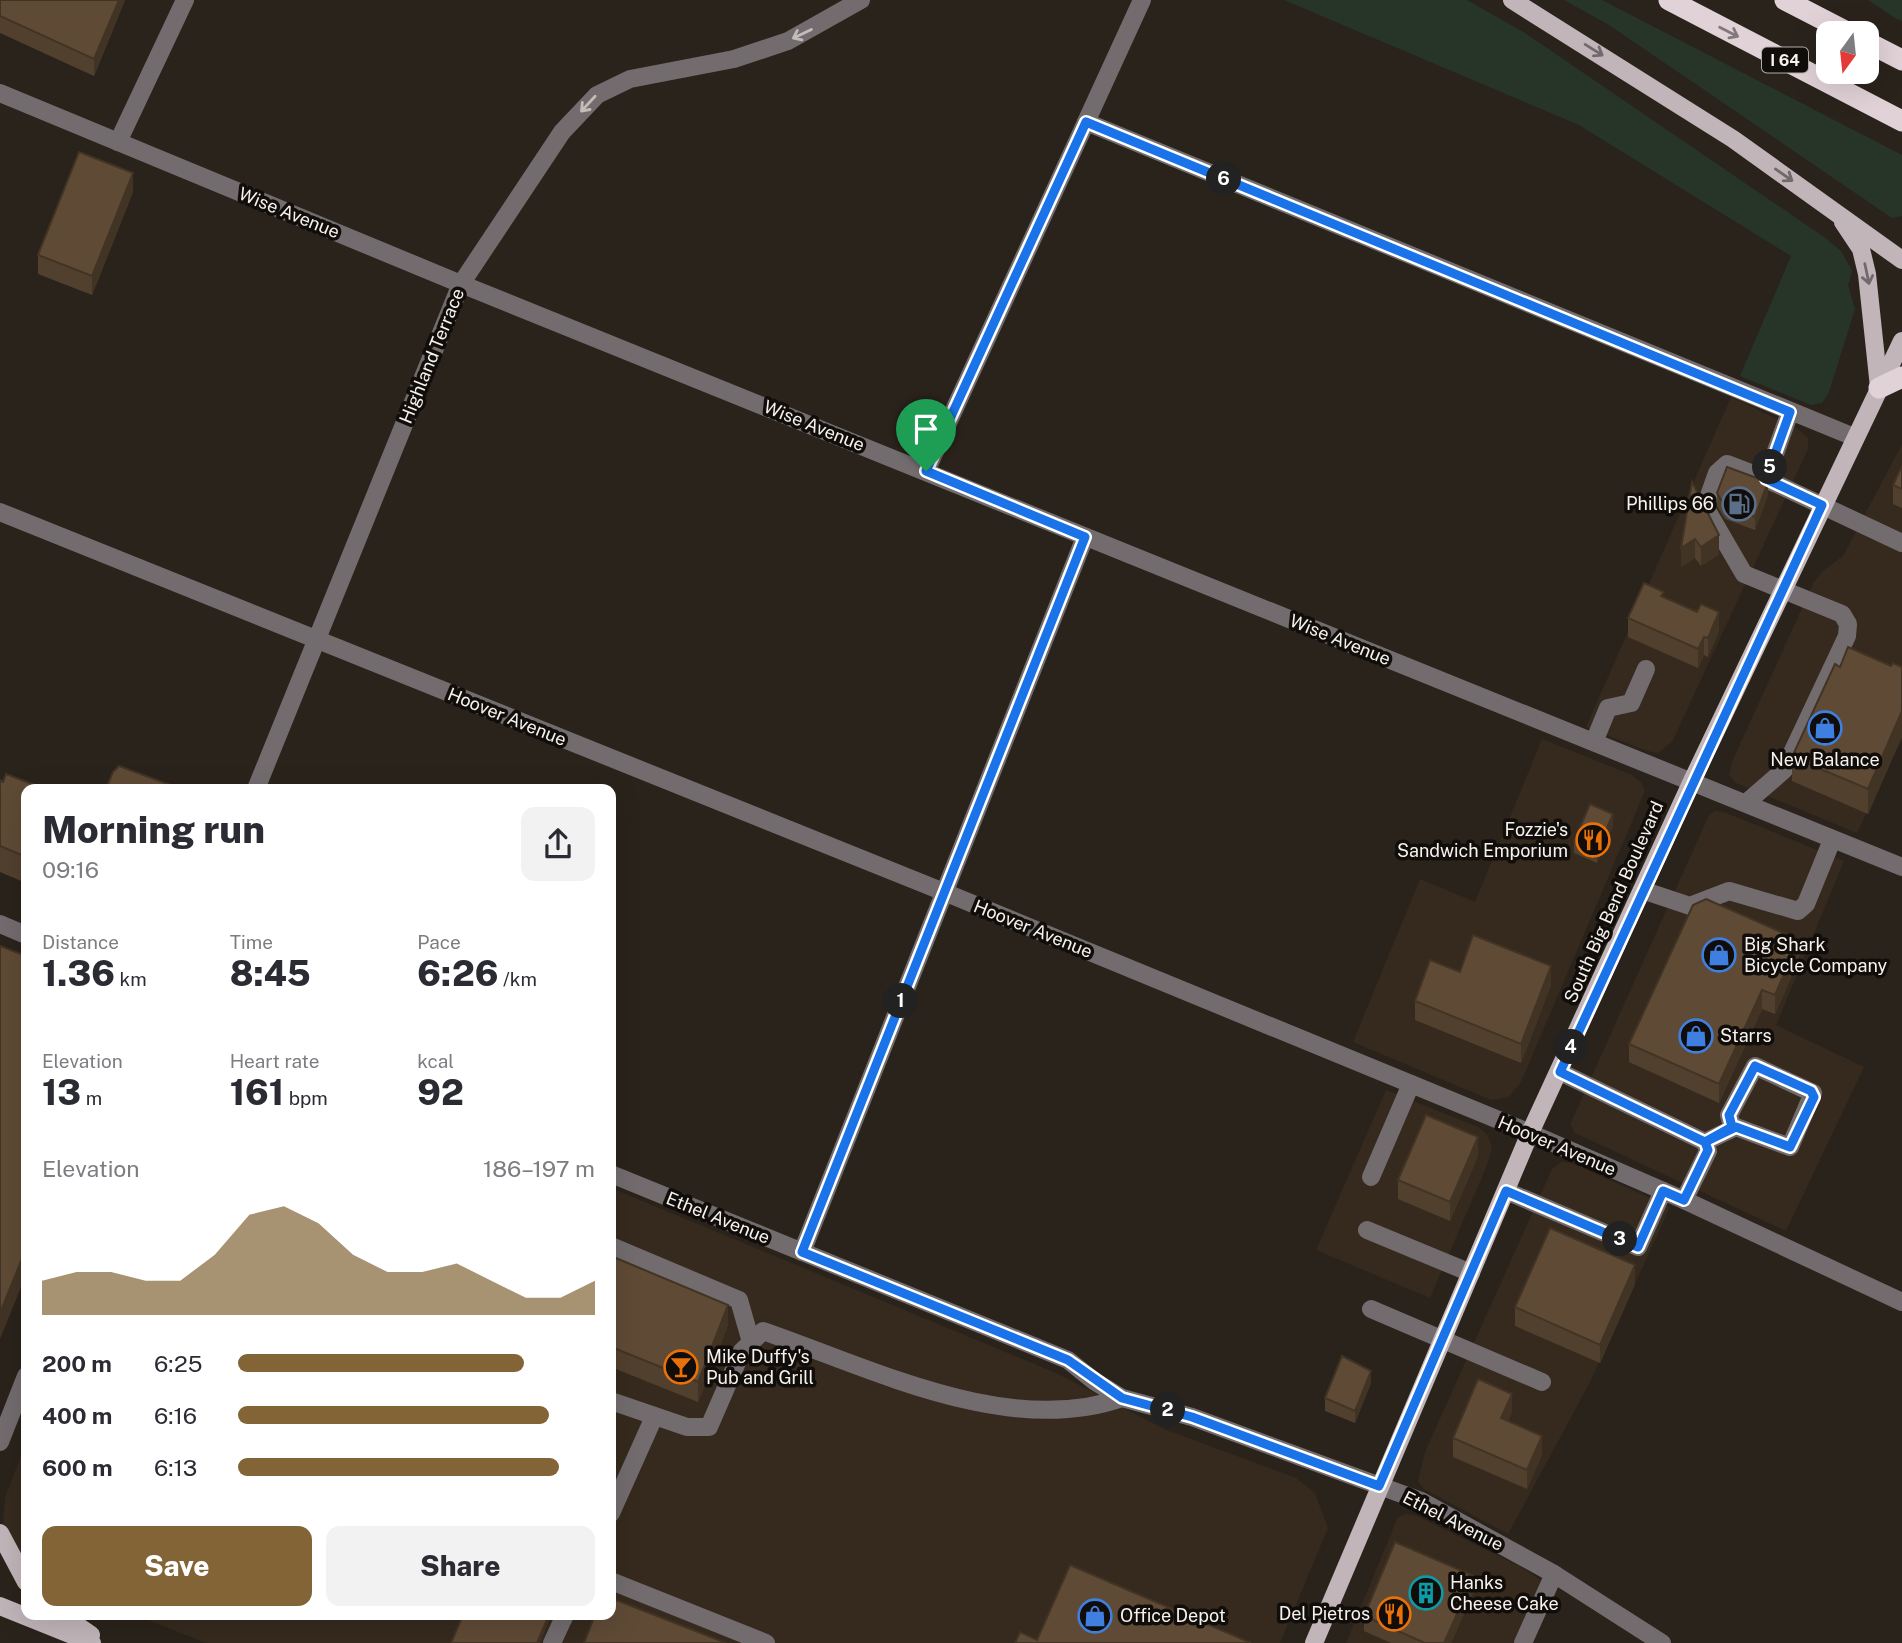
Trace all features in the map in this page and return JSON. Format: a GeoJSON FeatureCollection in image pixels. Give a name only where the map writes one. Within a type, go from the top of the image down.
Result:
{"type":"FeatureCollection","features":[{"type":"Feature","properties":{"kind":"highway","name":"I 64"},"geometry":{"type":"LineString","coordinates":[[1668,0],[1902,121]]}},
{"type":"Feature","properties":{"kind":"highway"},"geometry":{"type":"LineString","coordinates":[[1785,0],[1826,21]]}},
{"type":"Feature","properties":{"kind":"highway"},"geometry":{"type":"LineString","coordinates":[[1799,0],[1818,17]]}},
{"type":"Feature","properties":{"kind":"highway"},"geometry":{"type":"LineString","coordinates":[[1880,49],[1902,60]]}},
{"type":"Feature","properties":{"kind":"highway"},"geometry":{"type":"LineString","coordinates":[[1879,388],[1902,377]]}},
{"type":"Feature","properties":{"kind":"main road"},"geometry":{"type":"LineString","coordinates":[[1512,0],[1678,103],[1902,260]]}},
{"type":"Feature","properties":{"kind":"main road"},"geometry":{"type":"LineString","coordinates":[[1837,214],[1861,249],[1872,299],[1879,388]]}},
{"type":"Feature","properties":{"kind":"main road","name":"South Big Bend Boulevard"},"geometry":{"type":"LineString","coordinates":[[1314,1643],[1530,1133],[1692,781],[1902,341]]}},
{"type":"Feature","properties":{"kind":"main road"},"geometry":{"type":"LineString","coordinates":[[0,1533],[21,1572]]}},
{"type":"Feature","properties":{"kind":"main road"},"geometry":{"type":"LineString","coordinates":[[0,1606],[21,1614]]}},
{"type":"Feature","properties":{"kind":"main road"},"geometry":{"type":"LineString","coordinates":[[35,1620],[92,1643]]}},
{"type":"Feature","properties":{"kind":"main road"},"geometry":{"type":"LineString","coordinates":[[69,1620],[103,1643]]}},
{"type":"Feature","properties":{"kind":"street"},"geometry":{"type":"LineString","coordinates":[[118,142],[185,0]]}},
{"type":"Feature","properties":{"kind":"street","name":"Highland Terrace"},"geometry":{"type":"LineString","coordinates":[[258,784],[461,284],[562,132],[597,94],[630,79],[734,59],[788,41],[861,0]]}},
{"type":"Feature","properties":{"kind":"street"},"geometry":{"type":"LineString","coordinates":[[926,471],[1142,0]]}},
{"type":"Feature","properties":{"kind":"street","name":"Wise Avenue"},"geometry":{"type":"LineString","coordinates":[[0,93],[461,284],[1902,867]]}},
{"type":"Feature","properties":{"kind":"street"},"geometry":{"type":"LineString","coordinates":[[1086,122],[1854,437]]}},
{"type":"Feature","properties":{"kind":"street"},"geometry":{"type":"LineString","coordinates":[[1766,479],[1790,412]]}},
{"type":"Feature","properties":{"kind":"street"},"geometry":{"type":"LineString","coordinates":[[1746,803],[1774,782],[1784,769],[1847,636],[1848,624],[1842,614],[1744,574],[1705,507],[1717,473],[1727,464],[1766,479],[1902,544]]}},
{"type":"Feature","properties":{"kind":"street","name":"Hoover Avenue"},"geometry":{"type":"LineString","coordinates":[[0,512],[944,892],[1530,1133],[1684,1200],[1902,1302]]}},
{"type":"Feature","properties":{"kind":"street"},"geometry":{"type":"LineString","coordinates":[[802,1252],[1085,537]]}},
{"type":"Feature","properties":{"kind":"street"},"geometry":{"type":"LineString","coordinates":[[1594,742],[1608,708],[1631,703],[1646,669]]}},
{"type":"Feature","properties":{"kind":"street"},"geometry":{"type":"LineString","coordinates":[[1642,890],[1690,906],[1729,891],[1798,911],[1806,904],[1832,840]]}},
{"type":"Feature","properties":{"kind":"street"},"geometry":{"type":"LineString","coordinates":[[0,925],[21,933]]}},
{"type":"Feature","properties":{"kind":"street"},"geometry":{"type":"LineString","coordinates":[[1705,1142],[1732,1127],[1790,1147],[1813,1093],[1755,1066],[1729,1115],[1732,1127]]}},
{"type":"Feature","properties":{"kind":"street"},"geometry":{"type":"LineString","coordinates":[[1560,1072],[1705,1142],[1708,1150],[1684,1200]]}},
{"type":"Feature","properties":{"kind":"street"},"geometry":{"type":"LineString","coordinates":[[1371,1177],[1411,1084]]}},
{"type":"Feature","properties":{"kind":"street","name":"Ethel Avenue"},"geometry":{"type":"LineString","coordinates":[[616,1176],[1068,1360],[1122,1398],[1192,1417],[1421,1501],[1554,1574],[1662,1643]]}},
{"type":"Feature","properties":{"kind":"street"},"geometry":{"type":"LineString","coordinates":[[1506,1191],[1638,1247],[1663,1191]]}},
{"type":"Feature","properties":{"kind":"street"},"geometry":{"type":"LineString","coordinates":[[1367,1230],[1471,1273]]}},
{"type":"Feature","properties":{"kind":"street"},"geometry":{"type":"LineString","coordinates":[[616,1248],[739,1300],[751,1342]]}},
{"type":"Feature","properties":{"kind":"street"},"geometry":{"type":"LineString","coordinates":[[1371,1309],[1542,1382]]}},
{"type":"Feature","properties":{"kind":"street"},"geometry":{"type":"LineString","coordinates":[[616,1403],[687,1427],[709,1427],[742,1352],[763,1331],[950,1398],[1006,1408],[1070,1408],[1122,1398]]}},
{"type":"Feature","properties":{"kind":"street"},"geometry":{"type":"LineString","coordinates":[[0,1442],[21,1389]]}},
{"type":"Feature","properties":{"kind":"street"},"geometry":{"type":"LineString","coordinates":[[616,1502],[654,1417]]}},
{"type":"Feature","properties":{"kind":"street"},"geometry":{"type":"LineString","coordinates":[[1523,1643],[1554,1574]]}},
{"type":"Feature","properties":{"kind":"street"},"geometry":{"type":"LineString","coordinates":[[616,1583],[766,1643]]}},
{"type":"Feature","properties":{"kind":"street"},"geometry":{"type":"LineString","coordinates":[[552,1643],[563,1620]]}},
{"type":"Feature","properties":{"kind":"street"},"geometry":{"type":"LineString","coordinates":[[1634,1625],[1643,1643]]}},
{"type":"Feature","properties":{"kind":"shaded area"},"geometry":{"type":"Polygon","coordinates":[[[1731,397],[1799,430],[1808,438],[1808,449],[1672,742],[1658,753],[1647,751],[1586,727],[1731,397]]]}},
{"type":"Feature","properties":{"kind":"shaded area"},"geometry":{"type":"Polygon","coordinates":[[[1902,444],[1902,739],[1857,833],[1736,783],[1729,775],[1731,764],[1814,582],[1824,570],[1843,556],[1902,444]]]}},
{"type":"Feature","properties":{"kind":"shaded area"},"geometry":{"type":"Polygon","coordinates":[[[1542,739],[1632,775],[1641,782],[1645,791],[1521,1082],[1509,1097],[1491,1100],[1353,1042],[1420,879],[1475,902],[1542,739]]]}},
{"type":"Feature","properties":{"kind":"shaded area"},"geometry":{"type":"Polygon","coordinates":[[[1715,811],[1724,812],[1844,861],[1776,1025],[1864,1067],[1786,1231],[1575,1133],[1570,1125],[1709,815],[1715,811]]]}},
{"type":"Feature","properties":{"kind":"shaded area"},"geometry":{"type":"Polygon","coordinates":[[[1386,1090],[1480,1128],[1488,1136],[1492,1147],[1488,1163],[1430,1298],[1316,1250],[1386,1090]]]}},
{"type":"Feature","properties":{"kind":"shaded area"},"geometry":{"type":"Polygon","coordinates":[[[1561,1162],[1572,1163],[1670,1207],[1589,1384],[1508,1534],[1424,1489],[1418,1481],[1425,1452],[1552,1169],[1561,1162]]]}},
{"type":"Feature","properties":{"kind":"shaded area"},"geometry":{"type":"Polygon","coordinates":[[[616,1190],[1056,1373],[1164,1429],[1296,1478],[1315,1493],[1328,1528],[1280,1643],[206,1643],[148,1620],[616,1620],[616,1190]]]}},
{"type":"Feature","properties":{"kind":"shaded area"},"geometry":{"type":"Polygon","coordinates":[[[21,1456],[21,1558],[8,1541],[3,1522],[5,1498],[21,1456]]]}},
{"type":"Feature","properties":{"kind":"shaded area"},"geometry":{"type":"Polygon","coordinates":[[[1406,1514],[1417,1516],[1519,1566],[1556,1590],[1531,1643],[1346,1643],[1398,1517],[1406,1514]]]}},
{"type":"Feature","properties":{"kind":"green space"},"geometry":{"type":"Polygon","coordinates":[[[1284,0],[1467,0],[1525,33],[1824,237],[1842,252],[1852,271],[1848,285],[1855,309],[1829,392],[1822,403],[1811,405],[1740,376],[1791,256],[1579,125],[1284,0]]]}},
{"type":"Feature","properties":{"kind":"green space"},"geometry":{"type":"Polygon","coordinates":[[[1564,0],[1602,0],[1902,155],[1902,216],[1892,218],[1609,25],[1564,0]]]}},
{"type":"Feature","properties":{"kind":"green space"},"geometry":{"type":"Polygon","coordinates":[[[1868,0],[1902,0],[1902,21],[1897,19],[1868,0]]]}},
{"type":"Feature","properties":{"kind":"building"},"geometry":{"type":"Polygon","coordinates":[[[0,0],[119,0],[94,59],[0,16],[0,0]]]}},
{"type":"Feature","properties":{"kind":"building"},"geometry":{"type":"Polygon","coordinates":[[[79,152],[133,173],[92,276],[38,255],[79,152]]]}},
{"type":"Feature","properties":{"kind":"building"},"geometry":{"type":"Polygon","coordinates":[[[1902,466],[1902,489],[1893,485],[1902,466]]]}},
{"type":"Feature","properties":{"kind":"building"},"geometry":{"type":"Polygon","coordinates":[[[1727,467],[1768,482],[1755,517],[1725,507],[1717,493],[1727,467]]]}},
{"type":"Feature","properties":{"kind":"building"},"geometry":{"type":"Polygon","coordinates":[[[1692,482],[1719,535],[1701,547],[1695,539],[1681,548],[1692,482]]]}},
{"type":"Feature","properties":{"kind":"building"},"geometry":{"type":"Polygon","coordinates":[[[1644,583],[1664,592],[1661,596],[1697,612],[1701,604],[1719,612],[1708,638],[1704,637],[1698,649],[1628,618],[1644,583]]]}},
{"type":"Feature","properties":{"kind":"building"},"geometry":{"type":"Polygon","coordinates":[[[1848,647],[1891,666],[1893,663],[1902,667],[1902,711],[1868,789],[1792,757],[1835,664],[1840,667],[1848,647]]]}},
{"type":"Feature","properties":{"kind":"building"},"geometry":{"type":"Polygon","coordinates":[[[119,766],[168,784],[108,784],[119,766]]]}},
{"type":"Feature","properties":{"kind":"building"},"geometry":{"type":"Polygon","coordinates":[[[6,774],[32,784],[21,784],[21,855],[0,846],[0,780],[3,782],[6,774]]]}},
{"type":"Feature","properties":{"kind":"building"},"geometry":{"type":"Polygon","coordinates":[[[1590,804],[1613,814],[1597,851],[1574,841],[1590,804]]]}},
{"type":"Feature","properties":{"kind":"building"},"geometry":{"type":"Polygon","coordinates":[[[1706,899],[1799,940],[1775,995],[1762,990],[1719,1084],[1629,1044],[1693,905],[1706,899]]]}},
{"type":"Feature","properties":{"kind":"building"},"geometry":{"type":"Polygon","coordinates":[[[1473,935],[1551,966],[1521,1044],[1415,1001],[1430,960],[1460,972],[1473,935]]]}},
{"type":"Feature","properties":{"kind":"building"},"geometry":{"type":"Polygon","coordinates":[[[0,946],[21,954],[21,1261],[0,1313],[0,946]]]}},
{"type":"Feature","properties":{"kind":"building"},"geometry":{"type":"Polygon","coordinates":[[[1426,1115],[1478,1137],[1450,1202],[1398,1180],[1426,1115]]]}},
{"type":"Feature","properties":{"kind":"building"},"geometry":{"type":"Polygon","coordinates":[[[1550,1228],[1635,1265],[1600,1345],[1515,1307],[1550,1228]]]}},
{"type":"Feature","properties":{"kind":"building"},"geometry":{"type":"Polygon","coordinates":[[[616,1258],[728,1305],[698,1382],[616,1349],[616,1258]]]}},
{"type":"Feature","properties":{"kind":"building"},"geometry":{"type":"Polygon","coordinates":[[[1342,1356],[1371,1371],[1355,1411],[1325,1398],[1342,1356]]]}},
{"type":"Feature","properties":{"kind":"building"},"geometry":{"type":"Polygon","coordinates":[[[1478,1379],[1512,1394],[1501,1418],[1542,1436],[1527,1470],[1453,1438],[1478,1379]]]}},
{"type":"Feature","properties":{"kind":"building"},"geometry":{"type":"Polygon","coordinates":[[[1395,1542],[1474,1576],[1444,1643],[1425,1643],[1364,1616],[1395,1542]]]}},
{"type":"Feature","properties":{"kind":"building"},"geometry":{"type":"Polygon","coordinates":[[[1070,1565],[1251,1643],[1015,1643],[1020,1632],[1037,1640],[1070,1565]]]}},
{"type":"Feature","properties":{"kind":"building"},"geometry":{"type":"Polygon","coordinates":[[[616,1600],[726,1643],[584,1643],[593,1620],[616,1620],[616,1600]]]}},
{"type":"Feature","properties":{"kind":"building"},"geometry":{"type":"Polygon","coordinates":[[[461,1620],[547,1620],[537,1643],[451,1643],[461,1620]]]}},
{"type":"Feature","properties":{"kind":"place","name":"Phillips 66"},"geometry":{"type":"Point","coordinates":[1739,504]}},
{"type":"Feature","properties":{"kind":"place","name":"New Balance"},"geometry":{"type":"Point","coordinates":[1825,728]}},
{"type":"Feature","properties":{"kind":"place","name":"Fozzie's Sandwich Emporium"},"geometry":{"type":"Point","coordinates":[1593,840]}},
{"type":"Feature","properties":{"kind":"place","name":"Big Shark Bicycle Company"},"geometry":{"type":"Point","coordinates":[1719,955]}},
{"type":"Feature","properties":{"kind":"place","name":"Starrs"},"geometry":{"type":"Point","coordinates":[1696,1036]}},
{"type":"Feature","properties":{"kind":"place","name":"Mike Duffy's Pub and Grill"},"geometry":{"type":"Point","coordinates":[681,1367]}},
{"type":"Feature","properties":{"kind":"place","name":"Hanks Cheese Cake"},"geometry":{"type":"Point","coordinates":[1426,1593]}},
{"type":"Feature","properties":{"kind":"place","name":"Del Pietros"},"geometry":{"type":"Point","coordinates":[1394,1614]}},
{"type":"Feature","properties":{"kind":"place","name":"Office Depot"},"geometry":{"type":"Point","coordinates":[1095,1616]}},
{"type":"Feature","properties":{"kind":"route"},"geometry":{"type":"LineString","coordinates":[[926,471],[1085,537],[802,1252],[1068,1360],[1094,1381],[1122,1398],[1192,1417],[1379,1486],[1506,1191],[1638,1247],[1663,1191],[1684,1200],[1708,1150],[1705,1142],[1736,1127],[1790,1147],[1814,1097],[1811,1091],[1755,1066],[1729,1115],[1732,1127],[1705,1142],[1560,1072],[1692,781],[1822,505],[1766,479],[1790,412],[1086,122],[926,471]]}}]}
